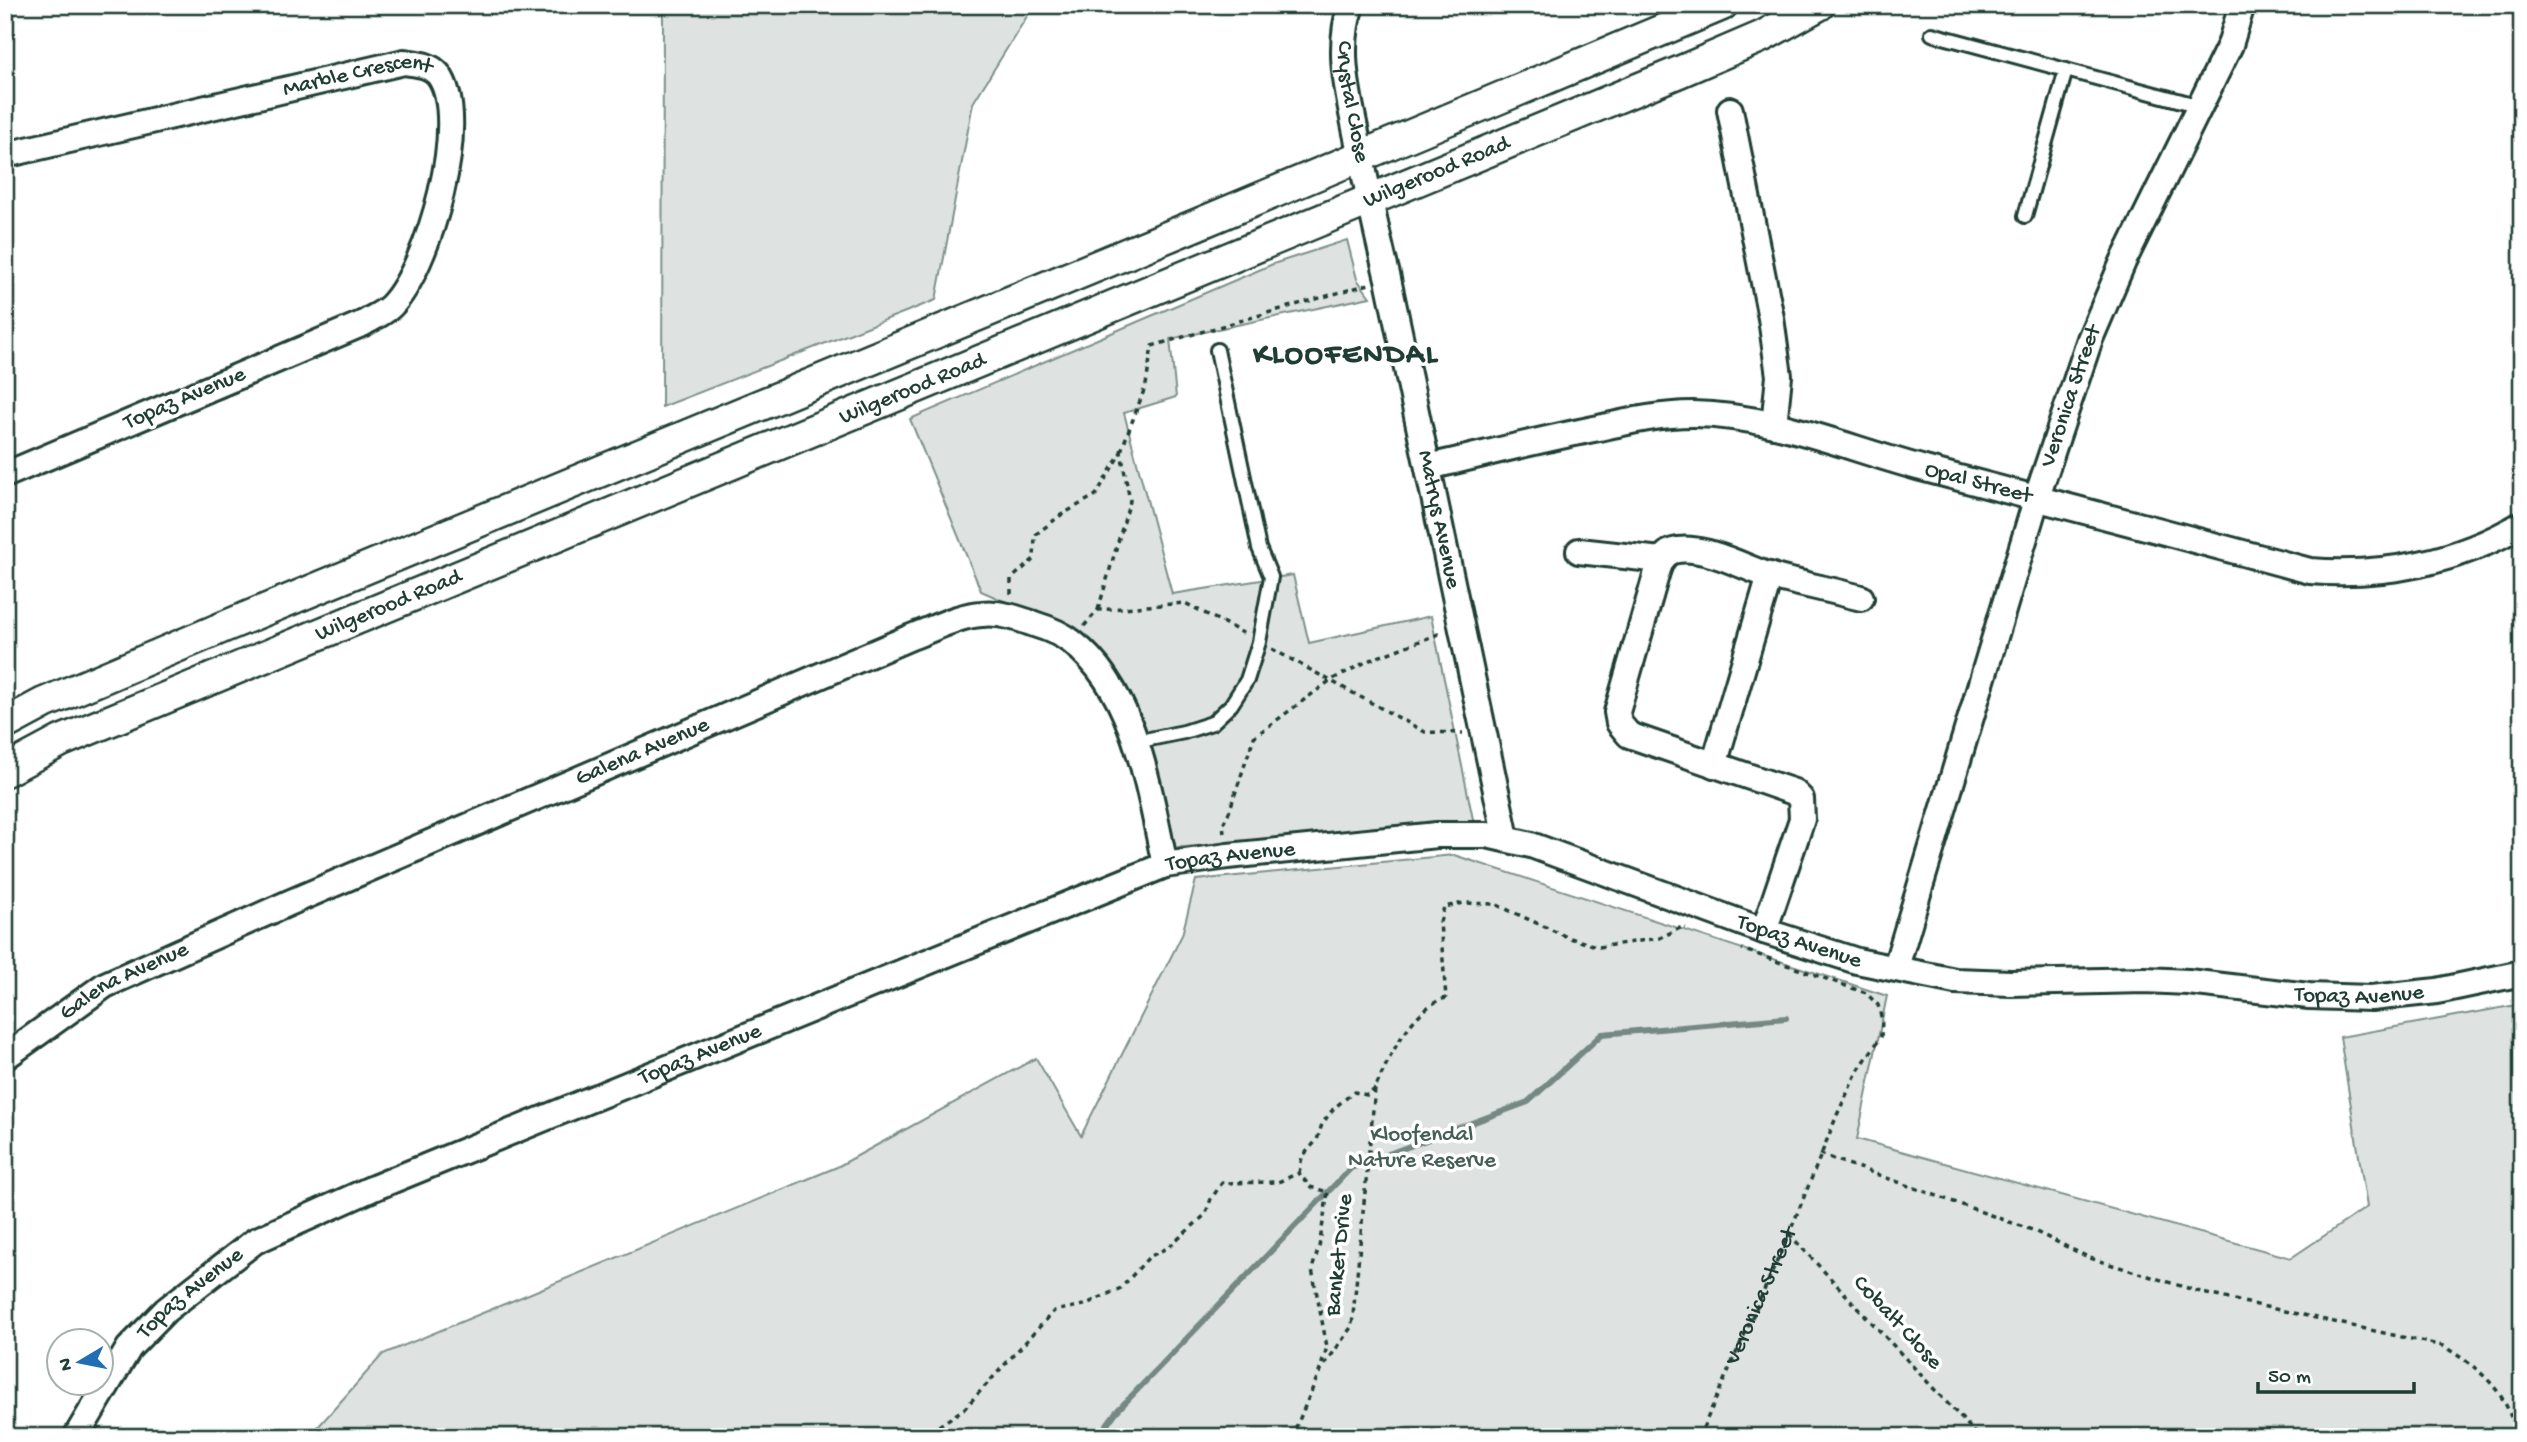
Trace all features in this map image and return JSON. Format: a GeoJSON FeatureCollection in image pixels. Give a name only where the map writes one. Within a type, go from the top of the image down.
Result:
{"type":"FeatureCollection","features":[{"type":"Feature","properties":{"kind":"street","name":"Crystal Close"},"geometry":{"type":"LineString","coordinates":[[1351,5],[1343,34],[1342,54],[1368,200]]}},
{"type":"Feature","properties":{"kind":"street","name":"Wilgerood Road"},"geometry":{"type":"LineString","coordinates":[[5,724],[44,704],[214,631],[1721,5]]}},
{"type":"Feature","properties":{"kind":"street","name":"Wilgerood Road"},"geometry":{"type":"LineString","coordinates":[[5,771],[74,736],[1763,36],[1819,5]]}},
{"type":"Feature","properties":{"kind":"street","name":"Veronica Street"},"geometry":{"type":"LineString","coordinates":[[1896,968],[2037,497],[2086,349],[2104,305],[2230,45],[2242,5]]}},
{"type":"Feature","properties":{"kind":"street","name":"Marble Crescent"},"geometry":{"type":"LineString","coordinates":[[5,155],[404,62],[428,66],[438,75],[447,91],[450,129],[436,218],[416,268],[391,306],[364,323]]}},
{"type":"Feature","properties":{"kind":"street"},"geometry":{"type":"LineString","coordinates":[[1730,110],[1771,318],[1779,376],[1774,425]]}},
{"type":"Feature","properties":{"kind":"street","name":"Matrys Avenue"},"geometry":{"type":"LineString","coordinates":[[1368,200],[1428,467],[1506,838]]}},
{"type":"Feature","properties":{"kind":"street","name":"Topaz Avenue"},"geometry":{"type":"LineString","coordinates":[[5,475],[364,323]]}},
{"type":"Feature","properties":{"kind":"street","name":"Opal Street"},"geometry":{"type":"LineString","coordinates":[[1428,467],[1575,432],[1669,415],[1723,416],[1774,425],[1923,468],[2310,571],[2343,574],[2421,563],[2494,541],[2522,524]]}},
{"type":"Feature","properties":{"kind":"street"},"geometry":{"type":"LineString","coordinates":[[1579,551],[1661,560]]}},
{"type":"Feature","properties":{"kind":"street"},"geometry":{"type":"LineString","coordinates":[[1764,931],[1802,819],[1801,799],[1794,792],[1629,736],[1619,723],[1617,712],[1661,560],[1669,552],[1700,551],[1770,575],[1861,598]]}},
{"type":"Feature","properties":{"kind":"street"},"geometry":{"type":"LineString","coordinates":[[1714,765],[1770,575]]}},
{"type":"Feature","properties":{"kind":"street","name":"Galena Avenue"},"geometry":{"type":"LineString","coordinates":[[5,1057],[105,985],[289,903],[911,637],[981,614],[1011,615],[1046,628],[1071,641],[1098,666],[1120,705],[1143,765],[1165,865]]}},
{"type":"Feature","properties":{"kind":"street","name":"Topaz Avenue"},"geometry":{"type":"LineString","coordinates":[[76,1437],[130,1348],[166,1310],[255,1241],[371,1189],[1165,865],[1437,835],[1487,835],[1506,838],[1553,853],[1764,931],[1857,961],[1955,981],[2001,983],[2145,980],[2188,982],[2309,996],[2371,998],[2437,991],[2522,973]]}},
{"type":"Feature","properties":{"kind":"lane"},"geometry":{"type":"LineString","coordinates":[[1932,34],[2200,106]]}},
{"type":"Feature","properties":{"kind":"lane"},"geometry":{"type":"LineString","coordinates":[[2025,216],[2066,70]]}},
{"type":"Feature","properties":{"kind":"lane"},"geometry":{"type":"LineString","coordinates":[[1135,742],[1212,723],[1231,705],[1247,680],[1259,642],[1271,577],[1259,548],[1217,350]]}},
{"type":"Feature","properties":{"kind":"path"},"geometry":{"type":"LineString","coordinates":[[1011,615],[1011,579],[1034,559],[1035,535],[1096,495],[1121,452],[1129,501],[1098,610],[1071,641]]}},
{"type":"Feature","properties":{"kind":"path"},"geometry":{"type":"LineString","coordinates":[[1098,610],[1185,603],[1425,732],[1485,734]]}},
{"type":"Feature","properties":{"kind":"path"},"geometry":{"type":"LineString","coordinates":[[1228,856],[1223,824],[1254,737],[1331,680],[1370,660],[1460,626]]}},
{"type":"Feature","properties":{"kind":"path","name":"Banket Drive"},"geometry":{"type":"LineString","coordinates":[[1319,1373],[1352,1326],[1375,1089],[1388,1059],[1413,1021],[1434,1001],[1446,998],[1440,922],[1444,907],[1464,903],[1495,905],[1567,937],[1599,947],[1660,938],[1682,927],[1695,932]]}},
{"type":"Feature","properties":{"kind":"path"},"geometry":{"type":"LineString","coordinates":[[1732,945],[1848,985],[1866,993],[1878,1005],[1882,1020],[1881,1037],[1857,1072],[1820,1154],[2032,1230],[2090,1258],[2207,1294],[2443,1346],[2469,1361],[2498,1390],[2508,1405],[2515,1437]]}},
{"type":"Feature","properties":{"kind":"path"},"geometry":{"type":"LineString","coordinates":[[1292,1437],[1319,1373],[1327,1346],[1312,1269],[1328,1192],[1310,1187],[1299,1173],[1302,1157],[1317,1140],[1322,1124],[1334,1108],[1354,1093],[1367,1095],[1375,1089]]}},
{"type":"Feature","properties":{"kind":"path","name":"Veronica Street"},"geometry":{"type":"LineString","coordinates":[[1699,1437],[1789,1234],[1820,1154]]}},
{"type":"Feature","properties":{"kind":"path"},"geometry":{"type":"LineString","coordinates":[[922,1437],[964,1409],[1054,1311],[1084,1305],[1121,1288],[1149,1257],[1169,1247],[1205,1215],[1211,1199],[1222,1183],[1278,1182],[1299,1173]]}},
{"type":"Feature","properties":{"kind":"path","name":"Cobalt Close"},"geometry":{"type":"LineString","coordinates":[[1789,1234],[1979,1437]]}},
{"type":"Feature","properties":{"kind":"path"},"geometry":{"type":"LineString","coordinates":[[1507,1437],[1533,1428],[1560,1437]]}},
{"type":"Feature","properties":{"kind":"green space"},"geometry":{"type":"Polygon","coordinates":[[[663,5],[1034,5],[973,103],[936,300],[662,407],[663,5]]]}},
{"type":"Feature","properties":{"kind":"green space"},"geometry":{"type":"Polygon","coordinates":[[[1347,240],[1357,279],[1370,297],[1170,339],[1176,397],[1124,413],[1172,594],[1293,575],[1309,643],[1431,616],[1474,824],[1171,848],[1160,782],[1117,674],[1077,633],[981,591],[910,419],[1273,264],[1347,240]]]}},
{"type":"Feature","properties":{"kind":"green space","name":"Kloofendal Nature Reserve"},"geometry":{"type":"Polygon","coordinates":[[[1454,855],[1887,996],[1857,1139],[2291,1258],[2367,1207],[2340,1037],[2522,1004],[2522,1437],[309,1437],[383,1354],[837,1167],[1036,1058],[1081,1136],[1182,935],[1196,880],[1454,855]]]}},
{"type":"Feature","properties":{"kind":"waterway"},"geometry":{"type":"LineString","coordinates":[[1098,1437],[1116,1412],[1351,1168],[1528,1102],[1602,1034],[1786,1018]]}},
{"type":"Feature","properties":{"kind":"district","name":"KLOOFENDAL"},"geometry":{"type":"Point","coordinates":[1346,356]}}]}
